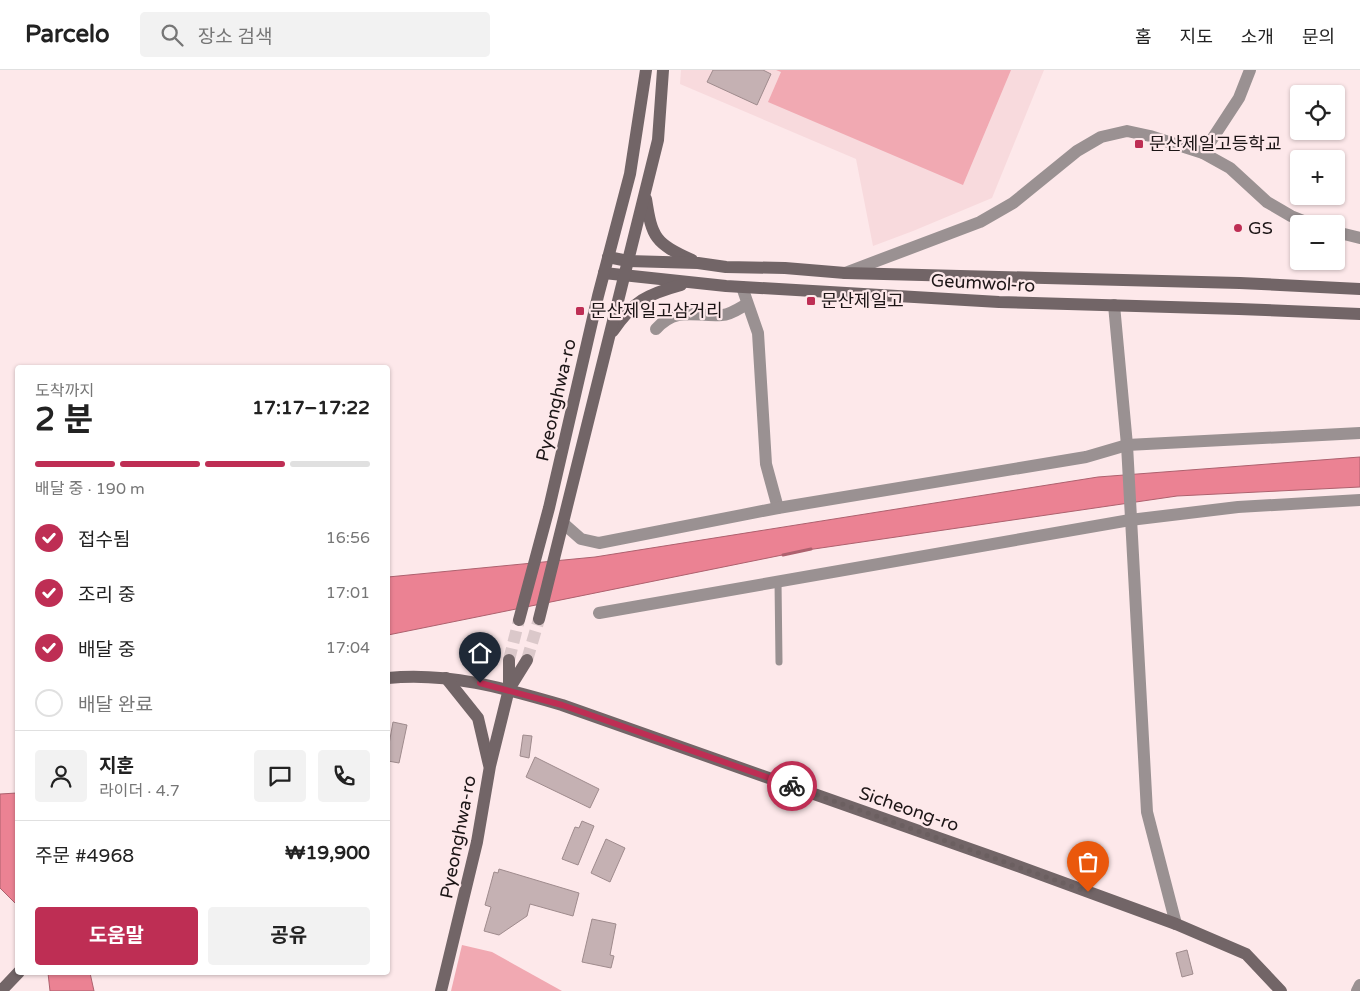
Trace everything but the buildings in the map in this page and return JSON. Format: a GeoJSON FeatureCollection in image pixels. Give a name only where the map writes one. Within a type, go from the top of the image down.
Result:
{"type":"FeatureCollection","features":[{"type":"Feature","properties":{"kind":"main road","name":"Pyeonghwa-ro"},"geometry":{"type":"LineString","coordinates":[[519,620],[538,552],[608,257],[630,174],[646,70]]}},
{"type":"Feature","properties":{"kind":"main road","name":"Pyeonghwa-ro"},"geometry":{"type":"LineString","coordinates":[[539,619],[658,140],[664,70]]}},
{"type":"Feature","properties":{"kind":"main road"},"geometry":{"type":"LineString","coordinates":[[645,192],[651,228],[657,238],[670,250],[698,262]]}},
{"type":"Feature","properties":{"kind":"main road","name":"Geumwol-ro"},"geometry":{"type":"LineString","coordinates":[[608,257],[628,261],[698,262],[726,267],[785,268],[846,273],[1240,283],[1360,289]]}},
{"type":"Feature","properties":{"kind":"main road","name":"Geumwol-ro"},"geometry":{"type":"LineString","coordinates":[[604,274],[742,287],[999,302],[1360,314]]}},
{"type":"Feature","properties":{"kind":"main road"},"geometry":{"type":"LineString","coordinates":[[608,337],[619,321],[642,298],[691,282]]}},
{"type":"Feature","properties":{"kind":"main road","name":"Pyeonghwa-ro"},"geometry":{"type":"LineString","coordinates":[[441,991],[475,852],[490,766],[509,690],[509,660]]}},
{"type":"Feature","properties":{"kind":"main road","name":"Pyeonghwa-ro"},"geometry":{"type":"LineString","coordinates":[[509,690],[527,660]]}},
{"type":"Feature","properties":{"kind":"main road","name":"Sicheong-ro"},"geometry":{"type":"LineString","coordinates":[[390,678],[465,680],[562,705],[1176,924],[1246,954],[1281,991]]}},
{"type":"Feature","properties":{"kind":"main road"},"geometry":{"type":"LineString","coordinates":[[446,678],[478,718],[490,766]]}},
{"type":"Feature","properties":{"kind":"main road"},"geometry":{"type":"LineString","coordinates":[[1,991],[16,975]]}},
{"type":"Feature","properties":{"kind":"street"},"geometry":{"type":"LineString","coordinates":[[1203,153],[1239,98],[1250,70]]}},
{"type":"Feature","properties":{"kind":"street"},"geometry":{"type":"LineString","coordinates":[[846,273],[980,222],[1013,203],[1077,151],[1101,137],[1127,131],[1150,136],[1203,153],[1230,168],[1267,202],[1290,215]]}},
{"type":"Feature","properties":{"kind":"street"},"geometry":{"type":"LineString","coordinates":[[1345,234],[1360,238]]}},
{"type":"Feature","properties":{"kind":"street"},"geometry":{"type":"LineString","coordinates":[[742,287],[758,333],[766,464],[778,508]]}},
{"type":"Feature","properties":{"kind":"street"},"geometry":{"type":"LineString","coordinates":[[656,329],[666,318],[686,313],[724,315],[748,304]]}},
{"type":"Feature","properties":{"kind":"street"},"geometry":{"type":"LineString","coordinates":[[1114,305],[1128,449],[1130,517],[1147,812],[1176,924]]}},
{"type":"Feature","properties":{"kind":"street"},"geometry":{"type":"LineString","coordinates":[[564,524],[580,539],[599,543],[778,508],[1128,449],[1360,433]]}},
{"type":"Feature","properties":{"kind":"street"},"geometry":{"type":"LineString","coordinates":[[599,612],[1130,517],[1238,507],[1360,500]]}},
{"type":"Feature","properties":{"kind":"street"},"geometry":{"type":"LineString","coordinates":[[1357,991],[1360,985]]}},
{"type":"Feature","properties":{"kind":"lane"},"geometry":{"type":"LineString","coordinates":[[778,581],[778,662]]}},
{"type":"Feature","properties":{"kind":"shaded area"},"geometry":{"type":"Polygon","coordinates":[[[681,70],[1044,70],[992,198],[873,246],[856,159],[680,84],[681,70]]]}},
{"type":"Feature","properties":{"kind":"shaded area"},"geometry":{"type":"Polygon","coordinates":[[[776,70],[1011,70],[963,185],[768,102],[781,72],[776,70]]]}},
{"type":"Feature","properties":{"kind":"shaded area"},"geometry":{"type":"Polygon","coordinates":[[[1360,457],[1360,487],[1177,496],[807,550],[390,635],[390,577],[595,557],[1098,477],[1360,457]]]}},
{"type":"Feature","properties":{"kind":"shaded area"},"geometry":{"type":"Polygon","coordinates":[[[15,793],[15,903],[0,888],[0,794],[15,793]]]}},
{"type":"Feature","properties":{"kind":"shaded area"},"geometry":{"type":"Polygon","coordinates":[[[462,945],[492,952],[562,991],[451,991],[462,945]]]}},
{"type":"Feature","properties":{"kind":"shaded area"},"geometry":{"type":"Polygon","coordinates":[[[48,975],[90,975],[94,991],[50,991],[48,975]]]}},
{"type":"Feature","properties":{"kind":"waterway"},"geometry":{"type":"LineString","coordinates":[[783,555],[811,549]]}},
{"type":"Feature","properties":{"kind":"tunnel"},"geometry":{"type":"LineString","coordinates":[[527,660],[539,619]]}},
{"type":"Feature","properties":{"kind":"tunnel"},"geometry":{"type":"LineString","coordinates":[[509,660],[519,620]]}},
{"type":"Feature","properties":{"kind":"way so far"},"geometry":{"type":"LineString","coordinates":[[792,786],[1088,892]]}},
{"type":"Feature","properties":{"kind":"place","name":"문산제일고등학교"},"geometry":{"type":"Point","coordinates":[1139,144]}},
{"type":"Feature","properties":{"kind":"place","name":"GS"},"geometry":{"type":"Point","coordinates":[1238,228]}},
{"type":"Feature","properties":{"kind":"place","name":"문산제일고"},"geometry":{"type":"Point","coordinates":[811,301]}},
{"type":"Feature","properties":{"kind":"place","name":"문산제일고삼거리"},"geometry":{"type":"Point","coordinates":[580,311]}},
{"type":"Feature","properties":{"kind":"route"},"geometry":{"type":"LineString","coordinates":[[480,683],[562,705],[792,786]]}}]}
